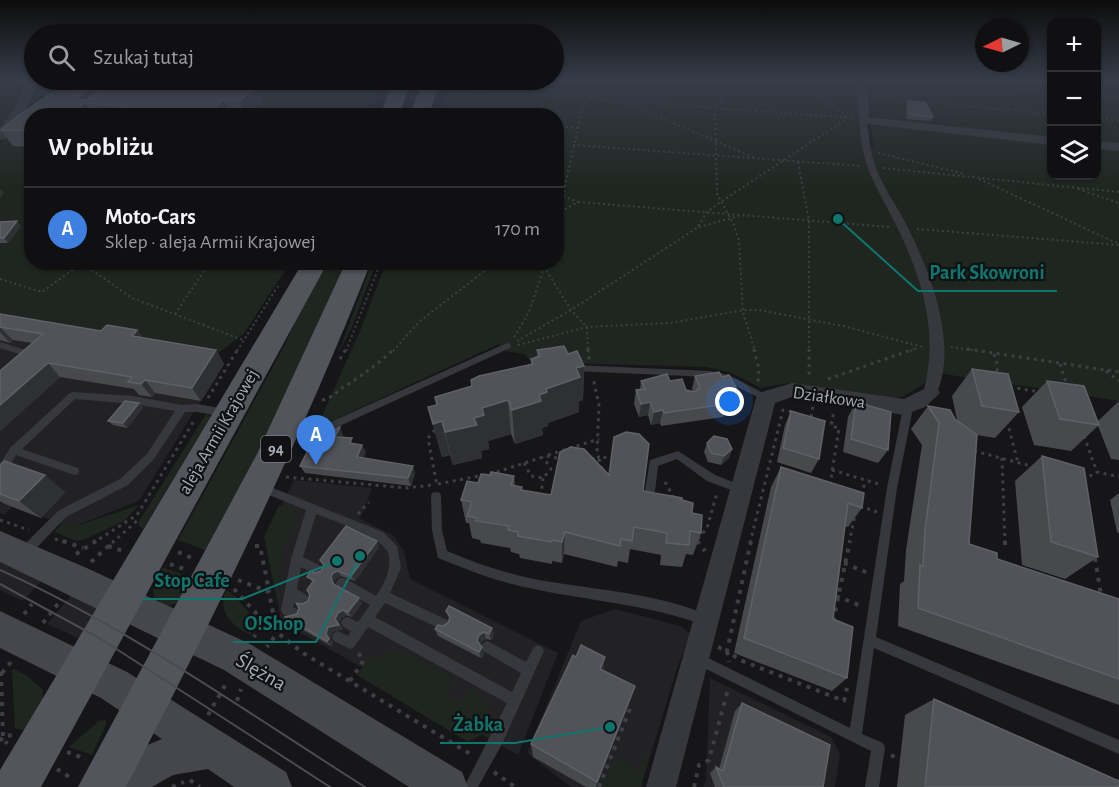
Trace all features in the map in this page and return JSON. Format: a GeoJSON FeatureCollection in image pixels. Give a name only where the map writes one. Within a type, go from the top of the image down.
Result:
{"type":"FeatureCollection","features":[{"type":"Feature","properties":{"kind":"main road","name":"aleja Armii Krajowej"},"geometry":{"type":"LineString","coordinates":[[32,775],[84,669],[122,602],[208,413],[310,270]]}},
{"type":"Feature","properties":{"kind":"main road","name":"94"},"geometry":{"type":"LineString","coordinates":[[98,780],[146,704],[185,631],[272,481],[283,433],[355,270]]}},
{"type":"Feature","properties":{"kind":"main road","name":"Ślężna"},"geometry":{"type":"LineString","coordinates":[[11,551],[185,631],[279,681],[447,787]]}},
{"type":"Feature","properties":{"kind":"main road"},"geometry":{"type":"LineString","coordinates":[[12,621],[84,669],[208,736],[254,781]]}},
{"type":"Feature","properties":{"kind":"main road"},"geometry":{"type":"LineString","coordinates":[[98,780],[139,770],[208,736]]}},
{"type":"Feature","properties":{"kind":"street"},"geometry":{"type":"LineString","coordinates":[[0,136],[14,118]]}},
{"type":"Feature","properties":{"kind":"street"},"geometry":{"type":"LineString","coordinates":[[904,407],[918,402],[930,393],[934,382],[938,345],[926,284],[903,227],[871,167],[862,120],[1047,140]]}},
{"type":"Feature","properties":{"kind":"street"},"geometry":{"type":"LineString","coordinates":[[1101,145],[1119,147]]}},
{"type":"Feature","properties":{"kind":"street","name":"Działkowa"},"geometry":{"type":"LineString","coordinates":[[661,787],[704,651],[706,620],[722,568],[735,487],[769,402],[779,392],[904,407]]}},
{"type":"Feature","properties":{"kind":"lane"},"geometry":{"type":"LineString","coordinates":[[0,345],[29,354],[22,360]]}},
{"type":"Feature","properties":{"kind":"lane"},"geometry":{"type":"LineString","coordinates":[[283,433],[305,435],[319,431],[507,346]]}},
{"type":"Feature","properties":{"kind":"lane"},"geometry":{"type":"LineString","coordinates":[[561,368],[726,377],[769,402]]}},
{"type":"Feature","properties":{"kind":"lane"},"geometry":{"type":"LineString","coordinates":[[0,473],[14,450],[73,395],[133,400],[182,409],[197,408],[208,413]]}},
{"type":"Feature","properties":{"kind":"lane"},"geometry":{"type":"LineString","coordinates":[[855,737],[892,488],[907,413],[904,407]]}},
{"type":"Feature","properties":{"kind":"lane"},"geometry":{"type":"LineString","coordinates":[[11,551],[62,514],[124,482],[150,457],[182,409]]}},
{"type":"Feature","properties":{"kind":"lane"},"geometry":{"type":"LineString","coordinates":[[14,450],[74,471]]}},
{"type":"Feature","properties":{"kind":"lane"},"geometry":{"type":"LineString","coordinates":[[650,491],[653,463],[678,455],[711,478],[735,487]]}},
{"type":"Feature","properties":{"kind":"lane"},"geometry":{"type":"LineString","coordinates":[[272,481],[312,509],[379,535],[393,550],[395,568],[380,599],[350,643],[338,637]]}},
{"type":"Feature","properties":{"kind":"lane"},"geometry":{"type":"LineString","coordinates":[[436,490],[437,530],[442,554],[528,583],[637,600],[686,612],[706,620]]}},
{"type":"Feature","properties":{"kind":"lane"},"geometry":{"type":"LineString","coordinates":[[295,614],[287,610],[297,559],[312,509]]}},
{"type":"Feature","properties":{"kind":"lane"},"geometry":{"type":"LineString","coordinates":[[297,559],[319,571]]}},
{"type":"Feature","properties":{"kind":"lane"},"geometry":{"type":"LineString","coordinates":[[342,584],[444,625]]}},
{"type":"Feature","properties":{"kind":"lane"},"geometry":{"type":"LineString","coordinates":[[291,592],[306,600]]}},
{"type":"Feature","properties":{"kind":"lane"},"geometry":{"type":"LineString","coordinates":[[347,623],[363,624],[515,700]]}},
{"type":"Feature","properties":{"kind":"lane"},"geometry":{"type":"LineString","coordinates":[[869,640],[1119,747]]}},
{"type":"Feature","properties":{"kind":"lane"},"geometry":{"type":"LineString","coordinates":[[487,647],[528,670]]}},
{"type":"Feature","properties":{"kind":"lane"},"geometry":{"type":"LineString","coordinates":[[471,787],[538,651]]}},
{"type":"Feature","properties":{"kind":"lane"},"geometry":{"type":"LineString","coordinates":[[704,651],[729,675],[878,748],[872,787]]}},
{"type":"Feature","properties":{"kind":"path"},"geometry":{"type":"LineString","coordinates":[[564,191],[580,118]]}},
{"type":"Feature","properties":{"kind":"path"},"geometry":{"type":"LineString","coordinates":[[660,118],[755,158]]}},
{"type":"Feature","properties":{"kind":"path"},"geometry":{"type":"LineString","coordinates":[[694,787],[699,765],[709,760],[727,693],[729,675],[727,651],[766,476],[769,402],[760,378],[744,310],[742,262],[737,231],[729,213],[719,203],[716,118]]}},
{"type":"Feature","properties":{"kind":"path"},"geometry":{"type":"LineString","coordinates":[[698,228],[707,212],[845,118]]}},
{"type":"Feature","properties":{"kind":"path"},"geometry":{"type":"LineString","coordinates":[[850,118],[862,120]]}},
{"type":"Feature","properties":{"kind":"path"},"geometry":{"type":"LineString","coordinates":[[1101,118],[1119,120]]}},
{"type":"Feature","properties":{"kind":"path"},"geometry":{"type":"LineString","coordinates":[[564,127],[578,128]]}},
{"type":"Feature","properties":{"kind":"path"},"geometry":{"type":"LineString","coordinates":[[866,144],[879,153],[974,177],[1038,207],[1084,225],[1119,245]]}},
{"type":"Feature","properties":{"kind":"path"},"geometry":{"type":"LineString","coordinates":[[573,145],[871,167],[1038,186],[1119,192]]}},
{"type":"Feature","properties":{"kind":"path"},"geometry":{"type":"LineString","coordinates":[[798,161],[809,221],[808,394],[811,417]]}},
{"type":"Feature","properties":{"kind":"path"},"geometry":{"type":"LineString","coordinates":[[1074,188],[1119,203]]}},
{"type":"Feature","properties":{"kind":"path"},"geometry":{"type":"LineString","coordinates":[[564,196],[578,202],[1119,245]]}},
{"type":"Feature","properties":{"kind":"path"},"geometry":{"type":"LineString","coordinates":[[564,209],[578,202]]}},
{"type":"Feature","properties":{"kind":"path"},"geometry":{"type":"LineString","coordinates":[[507,346],[571,310],[698,228],[743,215]]}},
{"type":"Feature","properties":{"kind":"path"},"geometry":{"type":"LineString","coordinates":[[0,279],[42,292],[71,270]]}},
{"type":"Feature","properties":{"kind":"path"},"geometry":{"type":"LineString","coordinates":[[91,270],[132,298],[237,337]]}},
{"type":"Feature","properties":{"kind":"path"},"geometry":{"type":"LineString","coordinates":[[175,314],[205,270]]}},
{"type":"Feature","properties":{"kind":"path"},"geometry":{"type":"LineString","coordinates":[[335,364],[345,353],[378,270]]}},
{"type":"Feature","properties":{"kind":"path"},"geometry":{"type":"LineString","coordinates":[[322,399],[328,399],[344,386],[370,371],[398,346],[420,321],[486,270]]}},
{"type":"Feature","properties":{"kind":"path"},"geometry":{"type":"LineString","coordinates":[[507,346],[529,312],[544,270]]}},
{"type":"Feature","properties":{"kind":"path"},"geometry":{"type":"LineString","coordinates":[[545,270],[571,310],[587,327],[590,369],[599,405],[597,452],[604,477]]}},
{"type":"Feature","properties":{"kind":"path"},"geometry":{"type":"LineString","coordinates":[[92,561],[142,516],[208,413],[280,282]]}},
{"type":"Feature","properties":{"kind":"path"},"geometry":{"type":"LineString","coordinates":[[507,346],[587,327],[670,323],[744,310],[759,310],[809,319],[920,348]]}},
{"type":"Feature","properties":{"kind":"path"},"geometry":{"type":"LineString","coordinates":[[808,394],[920,348],[938,345],[1119,372]]}},
{"type":"Feature","properties":{"kind":"path"},"geometry":{"type":"LineString","coordinates":[[994,354],[998,367],[996,376]]}},
{"type":"Feature","properties":{"kind":"path"},"geometry":{"type":"LineString","coordinates":[[1060,364],[1068,390]]}},
{"type":"Feature","properties":{"kind":"path"},"geometry":{"type":"LineString","coordinates":[[1105,370],[1119,381]]}},
{"type":"Feature","properties":{"kind":"path"},"geometry":{"type":"LineString","coordinates":[[1006,386],[1039,392]]}},
{"type":"Feature","properties":{"kind":"path"},"geometry":{"type":"LineString","coordinates":[[769,402],[832,423]]}},
{"type":"Feature","properties":{"kind":"path"},"geometry":{"type":"LineString","coordinates":[[830,487],[839,428],[831,426],[834,408]]}},
{"type":"Feature","properties":{"kind":"path"},"geometry":{"type":"LineString","coordinates":[[74,556],[83,548],[121,530],[137,515],[208,413]]}},
{"type":"Feature","properties":{"kind":"path"},"geometry":{"type":"LineString","coordinates":[[1006,418],[1018,463]]}},
{"type":"Feature","properties":{"kind":"path"},"geometry":{"type":"LineString","coordinates":[[436,490],[428,438],[434,433],[437,422]]}},
{"type":"Feature","properties":{"kind":"path"},"geometry":{"type":"LineString","coordinates":[[1083,435],[1097,472]]}},
{"type":"Feature","properties":{"kind":"path"},"geometry":{"type":"LineString","coordinates":[[272,481],[436,490],[599,439]]}},
{"type":"Feature","properties":{"kind":"path"},"geometry":{"type":"LineString","coordinates":[[968,450],[1040,469]]}},
{"type":"Feature","properties":{"kind":"path"},"geometry":{"type":"LineString","coordinates":[[590,460],[614,455],[647,453],[678,505]]}},
{"type":"Feature","properties":{"kind":"path"},"geometry":{"type":"LineString","coordinates":[[545,456],[571,461]]}},
{"type":"Feature","properties":{"kind":"path"},"geometry":{"type":"LineString","coordinates":[[538,507],[543,478],[551,469],[545,456]]}},
{"type":"Feature","properties":{"kind":"path"},"geometry":{"type":"LineString","coordinates":[[1002,458],[1005,546]]}},
{"type":"Feature","properties":{"kind":"path"},"geometry":{"type":"LineString","coordinates":[[525,463],[531,476],[543,478]]}},
{"type":"Feature","properties":{"kind":"path"},"geometry":{"type":"LineString","coordinates":[[832,470],[892,488]]}},
{"type":"Feature","properties":{"kind":"path"},"geometry":{"type":"LineString","coordinates":[[1072,477],[1083,480],[1097,472],[1119,477]]}},
{"type":"Feature","properties":{"kind":"path"},"geometry":{"type":"LineString","coordinates":[[766,476],[777,479]]}},
{"type":"Feature","properties":{"kind":"path"},"geometry":{"type":"LineString","coordinates":[[860,506],[865,480]]}},
{"type":"Feature","properties":{"kind":"path"},"geometry":{"type":"LineString","coordinates":[[1083,480],[1084,492]]}},
{"type":"Feature","properties":{"kind":"path"},"geometry":{"type":"LineString","coordinates":[[696,540],[707,528],[717,494],[735,487]]}},
{"type":"Feature","properties":{"kind":"path"},"geometry":{"type":"LineString","coordinates":[[833,625],[857,505],[879,513],[878,522]]}},
{"type":"Feature","properties":{"kind":"path"},"geometry":{"type":"LineString","coordinates":[[693,532],[699,546],[722,568]]}},
{"type":"Feature","properties":{"kind":"path"},"geometry":{"type":"LineString","coordinates":[[254,545],[260,546],[277,633],[267,647]]}},
{"type":"Feature","properties":{"kind":"path"},"geometry":{"type":"LineString","coordinates":[[108,546],[124,551]]}},
{"type":"Feature","properties":{"kind":"path"},"geometry":{"type":"LineString","coordinates":[[171,548],[197,560]]}},
{"type":"Feature","properties":{"kind":"path"},"geometry":{"type":"LineString","coordinates":[[840,549],[847,552]]}},
{"type":"Feature","properties":{"kind":"path"},"geometry":{"type":"LineString","coordinates":[[1094,549],[1101,595],[1110,598]]}},
{"type":"Feature","properties":{"kind":"path"},"geometry":{"type":"LineString","coordinates":[[164,561],[191,572]]}},
{"type":"Feature","properties":{"kind":"path"},"geometry":{"type":"LineString","coordinates":[[866,584],[870,563]]}},
{"type":"Feature","properties":{"kind":"path"},"geometry":{"type":"LineString","coordinates":[[844,564],[868,574]]}},
{"type":"Feature","properties":{"kind":"path"},"geometry":{"type":"LineString","coordinates":[[237,579],[269,592]]}},
{"type":"Feature","properties":{"kind":"path"},"geometry":{"type":"LineString","coordinates":[[233,588],[264,622],[303,653],[467,752]]}},
{"type":"Feature","properties":{"kind":"path"},"geometry":{"type":"LineString","coordinates":[[828,592],[862,606]]}},
{"type":"Feature","properties":{"kind":"path"},"geometry":{"type":"LineString","coordinates":[[860,616],[864,595]]}},
{"type":"Feature","properties":{"kind":"path"},"geometry":{"type":"LineString","coordinates":[[43,622],[63,597]]}},
{"type":"Feature","properties":{"kind":"path"},"geometry":{"type":"LineString","coordinates":[[12,621],[32,604]]}},
{"type":"Feature","properties":{"kind":"path"},"geometry":{"type":"LineString","coordinates":[[252,639],[264,622]]}},
{"type":"Feature","properties":{"kind":"path"},"geometry":{"type":"LineString","coordinates":[[350,643],[364,660],[350,681]]}},
{"type":"Feature","properties":{"kind":"path"},"geometry":{"type":"LineString","coordinates":[[704,651],[727,651],[740,660],[844,701],[849,679]]}},
{"type":"Feature","properties":{"kind":"path"},"geometry":{"type":"LineString","coordinates":[[0,672],[2,739]]}},
{"type":"Feature","properties":{"kind":"path"},"geometry":{"type":"LineString","coordinates":[[208,736],[227,682]]}},
{"type":"Feature","properties":{"kind":"path"},"geometry":{"type":"LineString","coordinates":[[237,701],[241,688]]}},
{"type":"Feature","properties":{"kind":"path"},"geometry":{"type":"LineString","coordinates":[[599,787],[631,706]]}},
{"type":"Feature","properties":{"kind":"path"},"geometry":{"type":"LineString","coordinates":[[61,751],[98,780]]}},
{"type":"Feature","properties":{"kind":"path"},"geometry":{"type":"LineString","coordinates":[[32,775],[98,780]]}},
{"type":"Feature","properties":{"kind":"path"},"geometry":{"type":"LineString","coordinates":[[504,778],[515,787]]}},
{"type":"Feature","properties":{"kind":"path"},"geometry":{"type":"LineString","coordinates":[[172,787],[189,780],[200,787]]}},
{"type":"Feature","properties":{"kind":"shaded area"},"geometry":{"type":"Polygon","coordinates":[[[0,118],[9,118],[0,130],[0,118]]]}},
{"type":"Feature","properties":{"kind":"shaded area"},"geometry":{"type":"Polygon","coordinates":[[[564,118],[858,118],[863,146],[874,147],[870,122],[1047,142],[1047,180],[1101,180],[1101,147],[1119,149],[1119,401],[944,374],[930,375],[924,384],[902,397],[880,399],[789,383],[761,388],[729,372],[706,367],[530,362],[525,354],[504,351],[499,344],[329,422],[322,416],[360,331],[383,270],[564,270],[564,118]]]}},
{"type":"Feature","properties":{"kind":"shaded area"},"geometry":{"type":"Polygon","coordinates":[[[879,118],[1047,118],[1047,137],[879,118]]]}},
{"type":"Feature","properties":{"kind":"shaded area"},"geometry":{"type":"Polygon","coordinates":[[[1101,118],[1119,118],[1119,144],[1101,142],[1101,118]]]}},
{"type":"Feature","properties":{"kind":"shaded area"},"geometry":{"type":"Polygon","coordinates":[[[24,123],[24,270],[285,270],[244,333],[210,360],[0,325],[0,144],[15,124],[24,123]]]}},
{"type":"Feature","properties":{"kind":"shaded area"},"geometry":{"type":"Polygon","coordinates":[[[321,270],[348,270],[213,553],[178,540],[281,352],[321,270]]]}},
{"type":"Feature","properties":{"kind":"shaded area"},"geometry":{"type":"Polygon","coordinates":[[[369,270],[373,270],[352,327],[338,354],[369,270]]]}},
{"type":"Feature","properties":{"kind":"shaded area"},"geometry":{"type":"Polygon","coordinates":[[[0,326],[223,364],[138,501],[73,527],[12,507],[4,515],[0,513],[0,326]]]}},
{"type":"Feature","properties":{"kind":"shaded area"},"geometry":{"type":"Polygon","coordinates":[[[206,414],[211,416],[143,529],[138,523],[206,414]]]}},
{"type":"Feature","properties":{"kind":"shaded area"},"geometry":{"type":"Polygon","coordinates":[[[294,480],[372,488],[360,519],[393,535],[404,551],[410,579],[558,653],[518,755],[281,622],[267,535],[294,480]]]}},
{"type":"Feature","properties":{"kind":"shaded area"},"geometry":{"type":"Polygon","coordinates":[[[139,505],[124,521],[83,540],[76,541],[54,532],[62,523],[73,527],[139,505]]]}},
{"type":"Feature","properties":{"kind":"shaded area"},"geometry":{"type":"Polygon","coordinates":[[[279,505],[292,509],[297,520],[292,534],[283,543],[278,605],[264,537],[279,505]]]}},
{"type":"Feature","properties":{"kind":"shaded area"},"geometry":{"type":"Polygon","coordinates":[[[0,562],[41,581],[23,601],[0,590],[0,562]]]}},
{"type":"Feature","properties":{"kind":"shaded area"},"geometry":{"type":"Polygon","coordinates":[[[163,567],[197,580],[179,603],[168,606],[154,598],[153,587],[163,567]]]}},
{"type":"Feature","properties":{"kind":"shaded area"},"geometry":{"type":"Polygon","coordinates":[[[226,590],[236,597],[258,624],[250,635],[232,623],[225,612],[223,605],[226,590]]]}},
{"type":"Feature","properties":{"kind":"shaded area"},"geometry":{"type":"Polygon","coordinates":[[[74,592],[101,611],[82,640],[47,624],[74,592]]]}},
{"type":"Feature","properties":{"kind":"shaded area"},"geometry":{"type":"Polygon","coordinates":[[[615,609],[680,626],[691,634],[678,665],[641,787],[571,787],[527,753],[581,621],[615,609]]]}},
{"type":"Feature","properties":{"kind":"shaded area"},"geometry":{"type":"Polygon","coordinates":[[[392,652],[407,655],[454,679],[446,696],[460,703],[469,687],[474,691],[488,706],[490,713],[491,719],[485,732],[468,742],[357,675],[367,660],[392,652]]]}},
{"type":"Feature","properties":{"kind":"shaded area"},"geometry":{"type":"Polygon","coordinates":[[[14,669],[27,676],[43,690],[43,698],[32,733],[15,728],[12,671],[14,669]]]}},
{"type":"Feature","properties":{"kind":"shaded area"},"geometry":{"type":"Polygon","coordinates":[[[710,678],[831,737],[840,754],[835,787],[703,787],[706,779],[710,678]]]}},
{"type":"Feature","properties":{"kind":"shaded area"},"geometry":{"type":"Polygon","coordinates":[[[106,720],[106,725],[92,755],[69,747],[99,721],[106,720]]]}},
{"type":"Feature","properties":{"kind":"shaded area"},"geometry":{"type":"Polygon","coordinates":[[[645,754],[649,755],[641,787],[603,787],[614,758],[639,772],[645,754]]]}},
{"type":"Feature","properties":{"kind":"building"},"geometry":{"type":"Polygon","coordinates":[[[16,118],[24,118],[24,131],[1,130],[16,118]]]}},
{"type":"Feature","properties":{"kind":"building"},"geometry":{"type":"Polygon","coordinates":[[[17,221],[4,238],[0,238],[0,222],[17,221]]]}},
{"type":"Feature","properties":{"kind":"building"},"geometry":{"type":"Polygon","coordinates":[[[0,314],[101,331],[107,325],[137,330],[132,336],[216,350],[192,388],[145,380],[141,384],[128,382],[132,377],[48,363],[0,405],[0,371],[43,334],[0,327],[0,314]]]}},
{"type":"Feature","properties":{"kind":"building"},"geometry":{"type":"Polygon","coordinates":[[[564,346],[568,354],[577,351],[584,366],[576,368],[580,377],[546,389],[547,392],[539,395],[541,401],[512,410],[508,400],[482,408],[484,415],[474,418],[477,425],[445,432],[442,421],[433,424],[428,407],[437,405],[435,397],[472,386],[471,380],[479,376],[533,364],[531,359],[540,356],[537,350],[564,346]]]}},
{"type":"Feature","properties":{"kind":"building"},"geometry":{"type":"Polygon","coordinates":[[[972,369],[1008,374],[1019,412],[982,406],[972,369]]]}},
{"type":"Feature","properties":{"kind":"building"},"geometry":{"type":"Polygon","coordinates":[[[719,372],[722,377],[729,375],[740,395],[732,396],[734,400],[726,402],[727,404],[664,413],[663,410],[654,412],[650,402],[641,404],[636,390],[645,389],[641,381],[667,374],[670,381],[682,379],[686,390],[695,392],[700,387],[695,376],[719,372]]]}},
{"type":"Feature","properties":{"kind":"building"},"geometry":{"type":"Polygon","coordinates":[[[1047,381],[1084,386],[1099,425],[1060,419],[1047,381]]]}},
{"type":"Feature","properties":{"kind":"building"},"geometry":{"type":"Polygon","coordinates":[[[125,401],[139,403],[123,423],[108,421],[125,401]]]}},
{"type":"Feature","properties":{"kind":"building"},"geometry":{"type":"Polygon","coordinates":[[[856,402],[891,412],[888,450],[851,439],[856,402]]]}},
{"type":"Feature","properties":{"kind":"building"},"geometry":{"type":"Polygon","coordinates":[[[928,406],[950,410],[955,419],[977,435],[969,544],[997,553],[997,559],[1119,599],[1119,679],[918,608],[920,565],[923,566],[925,530],[939,423],[928,406]]]}},
{"type":"Feature","properties":{"kind":"building"},"geometry":{"type":"Polygon","coordinates":[[[791,411],[825,421],[819,459],[783,448],[791,411]]]}},
{"type":"Feature","properties":{"kind":"building"},"geometry":{"type":"Polygon","coordinates":[[[340,427],[335,437],[352,438],[350,443],[362,445],[357,457],[413,466],[408,478],[300,466],[309,448],[313,448],[317,437],[340,427]]]}},
{"type":"Feature","properties":{"kind":"building"},"geometry":{"type":"Polygon","coordinates":[[[626,432],[639,434],[649,444],[643,491],[682,498],[682,500],[693,503],[692,513],[702,515],[701,533],[690,531],[689,545],[666,543],[667,533],[634,527],[632,541],[621,539],[620,546],[565,532],[562,542],[552,540],[551,542],[518,536],[518,532],[508,530],[509,526],[476,521],[477,518],[467,516],[472,502],[461,500],[467,481],[478,483],[481,474],[491,475],[491,472],[514,476],[511,485],[522,487],[521,490],[551,495],[560,452],[571,447],[584,449],[609,475],[614,437],[626,432]]]}},
{"type":"Feature","properties":{"kind":"building"},"geometry":{"type":"Polygon","coordinates":[[[714,436],[727,439],[732,449],[724,456],[711,453],[707,443],[714,436]]]}},
{"type":"Feature","properties":{"kind":"building"},"geometry":{"type":"Polygon","coordinates":[[[1042,456],[1084,468],[1098,557],[1051,542],[1042,456]]]}},
{"type":"Feature","properties":{"kind":"building"},"geometry":{"type":"Polygon","coordinates":[[[4,461],[45,475],[19,501],[0,494],[0,465],[4,461]]]}},
{"type":"Feature","properties":{"kind":"building"},"geometry":{"type":"Polygon","coordinates":[[[781,467],[864,493],[862,508],[848,503],[833,619],[853,627],[847,678],[744,638],[781,467]]]}},
{"type":"Feature","properties":{"kind":"building"},"geometry":{"type":"Polygon","coordinates":[[[346,526],[377,541],[351,576],[338,571],[331,577],[333,584],[359,598],[348,612],[343,610],[338,613],[335,619],[339,625],[328,627],[326,634],[329,639],[327,641],[285,617],[297,614],[299,608],[296,603],[303,604],[308,601],[310,595],[307,590],[314,580],[307,577],[311,571],[316,573],[321,571],[324,565],[320,560],[346,526]]]}},
{"type":"Feature","properties":{"kind":"building"},"geometry":{"type":"Polygon","coordinates":[[[449,606],[492,628],[489,634],[484,632],[479,635],[477,641],[482,647],[479,652],[435,629],[438,625],[443,626],[448,623],[450,617],[446,611],[449,606]]]}},
{"type":"Feature","properties":{"kind":"building"},"geometry":{"type":"Polygon","coordinates":[[[581,645],[605,657],[600,669],[635,686],[597,782],[531,744],[573,655],[576,657],[581,645]]]}},
{"type":"Feature","properties":{"kind":"building"},"geometry":{"type":"Polygon","coordinates":[[[934,699],[1119,781],[1119,787],[925,787],[934,699]]]}},
{"type":"Feature","properties":{"kind":"building"},"geometry":{"type":"Polygon","coordinates":[[[742,703],[830,745],[823,787],[724,787],[716,767],[723,771],[742,703]]]}},
{"type":"Feature","properties":{"kind":"tram line"},"geometry":{"type":"LineString","coordinates":[[0,570],[48,593],[141,644],[365,787]]}},
{"type":"Feature","properties":{"kind":"tram line"},"geometry":{"type":"LineString","coordinates":[[0,584],[101,639],[330,787]]}},
{"type":"Feature","properties":{"kind":"place","name":"Park Skowroni"},"geometry":{"type":"Point","coordinates":[838,219]}},
{"type":"Feature","properties":{"kind":"place","name":"Moto-Cars"},"geometry":{"type":"Point","coordinates":[316,465]}},
{"type":"Feature","properties":{"kind":"place","name":"O!Shop"},"geometry":{"type":"Point","coordinates":[360,556]}},
{"type":"Feature","properties":{"kind":"place","name":"Stop Cafe"},"geometry":{"type":"Point","coordinates":[337,561]}},
{"type":"Feature","properties":{"kind":"place","name":"Żabka"},"geometry":{"type":"Point","coordinates":[610,727]}}]}
